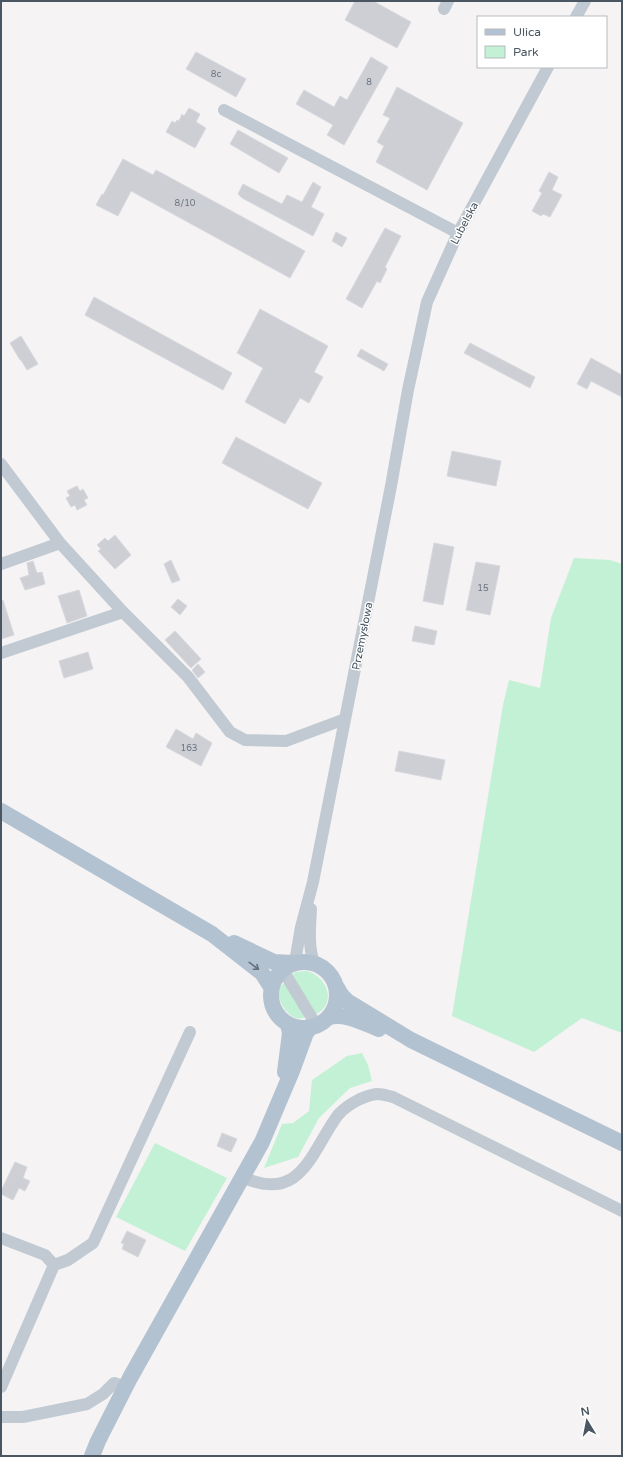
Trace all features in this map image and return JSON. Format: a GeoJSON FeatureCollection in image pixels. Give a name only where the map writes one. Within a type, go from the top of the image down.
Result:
{"type":"FeatureCollection","features":[{"type":"Feature","properties":{"kind":"main road"},"geometry":{"type":"LineString","coordinates":[[1,811],[212,934],[262,973],[271,987]]}},
{"type":"Feature","properties":{"kind":"main road"},"geometry":{"type":"LineString","coordinates":[[212,934],[249,949],[274,962],[287,966]]}},
{"type":"Feature","properties":{"kind":"main road"},"geometry":{"type":"LineString","coordinates":[[411,1040],[345,1016],[336,1016],[318,1024],[298,1028],[288,1024],[279,1018],[273,1008],[270,998],[271,987],[275,977],[287,966],[303,961],[314,962],[324,968],[332,976],[336,986],[347,1001],[411,1040],[622,1143]]}},
{"type":"Feature","properties":{"kind":"main road"},"geometry":{"type":"LineString","coordinates":[[92,1456],[125,1387],[262,1142],[292,1071],[306,1033],[335,1008],[337,997],[336,986]]}},
{"type":"Feature","properties":{"kind":"main road"},"geometry":{"type":"LineString","coordinates":[[282,1093],[290,1033],[288,1024]]}},
{"type":"Feature","properties":{"kind":"street"},"geometry":{"type":"LineString","coordinates":[[577,16],[585,1]]}},
{"type":"Feature","properties":{"kind":"street","name":"Lubelska"},"geometry":{"type":"LineString","coordinates":[[408,390],[427,302],[458,233],[547,68]]}},
{"type":"Feature","properties":{"kind":"street"},"geometry":{"type":"LineString","coordinates":[[224,110],[458,233]]}},
{"type":"Feature","properties":{"kind":"street","name":"Przemysłowa"},"geometry":{"type":"LineString","coordinates":[[287,966],[296,956],[301,927],[313,882],[391,486],[408,390]]}},
{"type":"Feature","properties":{"kind":"street"},"geometry":{"type":"LineString","coordinates":[[1,464],[60,543],[123,612],[188,677],[230,732],[246,740],[286,741],[345,719]]}},
{"type":"Feature","properties":{"kind":"street"},"geometry":{"type":"LineString","coordinates":[[1,564],[60,543]]}},
{"type":"Feature","properties":{"kind":"street"},"geometry":{"type":"LineString","coordinates":[[1,653],[123,612]]}},
{"type":"Feature","properties":{"kind":"street","name":"Przemysłowa"},"geometry":{"type":"LineString","coordinates":[[313,882],[310,937],[311,953],[314,962]]}},
{"type":"Feature","properties":{"kind":"street"},"geometry":{"type":"LineString","coordinates":[[287,966],[318,1024]]}},
{"type":"Feature","properties":{"kind":"street"},"geometry":{"type":"LineString","coordinates":[[54,1264],[68,1260],[93,1244],[190,1032]]}},
{"type":"Feature","properties":{"kind":"street"},"geometry":{"type":"LineString","coordinates":[[242,1177],[254,1183],[270,1185],[286,1182],[298,1175],[310,1162],[339,1114],[351,1103],[365,1097],[378,1094],[393,1097],[622,1211]]}},
{"type":"Feature","properties":{"kind":"street"},"geometry":{"type":"LineString","coordinates":[[1,1238],[46,1255],[54,1264]]}},
{"type":"Feature","properties":{"kind":"street"},"geometry":{"type":"LineString","coordinates":[[1,1387],[54,1264]]}},
{"type":"Feature","properties":{"kind":"street"},"geometry":{"type":"LineString","coordinates":[[1,1417],[23,1417],[73,1408],[87,1404],[103,1394],[114,1383],[125,1387]]}},
{"type":"Feature","properties":{"kind":"green space"},"geometry":{"type":"Polygon","coordinates":[[[574,558],[610,560],[622,564],[622,1033],[582,1018],[534,1052],[452,1016],[503,705],[509,680],[540,688],[551,618],[574,558]]]}},
{"type":"Feature","properties":{"kind":"green space"},"geometry":{"type":"Polygon","coordinates":[[[306,971],[313,973],[319,978],[327,989],[327,1002],[324,1008],[318,1013],[316,1013],[292,975],[295,972],[306,971]]]}},
{"type":"Feature","properties":{"kind":"green space"},"geometry":{"type":"Polygon","coordinates":[[[283,984],[285,984],[305,1017],[300,1019],[294,1017],[284,1008],[279,995],[283,984]]]}},
{"type":"Feature","properties":{"kind":"green space"},"geometry":{"type":"Polygon","coordinates":[[[362,1053],[368,1065],[372,1081],[350,1088],[319,1118],[298,1157],[264,1168],[282,1124],[293,1123],[309,1111],[312,1080],[347,1056],[362,1053]]]}},
{"type":"Feature","properties":{"kind":"green space"},"geometry":{"type":"Polygon","coordinates":[[[155,1143],[227,1178],[185,1251],[116,1217],[155,1143]]]}},
{"type":"Feature","properties":{"kind":"building"},"geometry":{"type":"Polygon","coordinates":[[[355,1],[373,1],[411,22],[397,48],[345,20],[355,1]]]}},
{"type":"Feature","properties":{"kind":"building"},"geometry":{"type":"Polygon","coordinates":[[[196,52],[246,79],[236,97],[186,69],[196,52]]]}},
{"type":"Feature","properties":{"kind":"building"},"geometry":{"type":"Polygon","coordinates":[[[371,57],[388,67],[344,145],[327,135],[333,125],[296,104],[304,90],[334,107],[340,96],[347,100],[371,57]]]}},
{"type":"Feature","properties":{"kind":"building"},"geometry":{"type":"Polygon","coordinates":[[[397,87],[463,123],[427,190],[376,162],[384,146],[377,142],[390,118],[383,115],[397,87]]]}},
{"type":"Feature","properties":{"kind":"building"},"geometry":{"type":"Polygon","coordinates":[[[189,108],[200,114],[196,122],[206,128],[195,148],[166,132],[172,121],[175,123],[177,120],[179,121],[182,114],[184,116],[189,108]]]}},
{"type":"Feature","properties":{"kind":"building"},"geometry":{"type":"Polygon","coordinates":[[[238,130],[288,158],[279,173],[230,144],[238,130]]]}},
{"type":"Feature","properties":{"kind":"building"},"geometry":{"type":"Polygon","coordinates":[[[123,159],[153,175],[156,170],[305,251],[290,278],[131,191],[118,216],[96,205],[123,159]]]}},
{"type":"Feature","properties":{"kind":"building"},"geometry":{"type":"Polygon","coordinates":[[[549,172],[558,177],[552,190],[562,195],[550,217],[543,214],[541,216],[532,211],[542,193],[539,191],[549,172]]]}},
{"type":"Feature","properties":{"kind":"building"},"geometry":{"type":"Polygon","coordinates":[[[313,182],[321,187],[311,207],[324,214],[313,236],[242,198],[238,194],[243,184],[282,204],[287,195],[302,202],[313,182]]]}},
{"type":"Feature","properties":{"kind":"building"},"geometry":{"type":"Polygon","coordinates":[[[385,228],[401,236],[385,267],[387,269],[380,283],[377,281],[362,308],[346,299],[385,228]]]}},
{"type":"Feature","properties":{"kind":"building"},"geometry":{"type":"Polygon","coordinates":[[[336,232],[347,238],[342,247],[332,241],[336,232]]]}},
{"type":"Feature","properties":{"kind":"building"},"geometry":{"type":"Polygon","coordinates":[[[94,297],[232,373],[223,390],[85,315],[94,297]]]}},
{"type":"Feature","properties":{"kind":"building"},"geometry":{"type":"Polygon","coordinates":[[[260,309],[328,346],[314,372],[323,377],[309,403],[300,398],[285,424],[245,402],[263,368],[237,353],[260,309]]]}},
{"type":"Feature","properties":{"kind":"building"},"geometry":{"type":"Polygon","coordinates":[[[21,336],[38,364],[27,370],[10,343],[21,336]]]}},
{"type":"Feature","properties":{"kind":"building"},"geometry":{"type":"Polygon","coordinates":[[[470,343],[535,377],[530,388],[464,353],[470,343]]]}},
{"type":"Feature","properties":{"kind":"building"},"geometry":{"type":"Polygon","coordinates":[[[361,349],[388,364],[384,371],[357,356],[361,349]]]}},
{"type":"Feature","properties":{"kind":"building"},"geometry":{"type":"Polygon","coordinates":[[[591,358],[622,375],[622,397],[591,381],[587,389],[577,384],[591,358]]]}},
{"type":"Feature","properties":{"kind":"building"},"geometry":{"type":"Polygon","coordinates":[[[236,437],[322,483],[308,509],[222,463],[236,437]]]}},
{"type":"Feature","properties":{"kind":"building"},"geometry":{"type":"Polygon","coordinates":[[[452,451],[501,461],[496,486],[447,476],[452,451]]]}},
{"type":"Feature","properties":{"kind":"building"},"geometry":{"type":"Polygon","coordinates":[[[77,486],[80,491],[83,489],[88,498],[84,500],[87,505],[77,510],[75,505],[71,507],[66,498],[70,496],[67,491],[77,486]]]}},
{"type":"Feature","properties":{"kind":"building"},"geometry":{"type":"Polygon","coordinates":[[[115,535],[131,555],[115,569],[98,551],[101,549],[97,545],[105,538],[108,541],[115,535]]]}},
{"type":"Feature","properties":{"kind":"building"},"geometry":{"type":"Polygon","coordinates":[[[434,543],[454,547],[443,605],[423,601],[434,543]]]}},
{"type":"Feature","properties":{"kind":"building"},"geometry":{"type":"Polygon","coordinates":[[[171,560],[180,580],[172,583],[164,564],[171,560]]]}},
{"type":"Feature","properties":{"kind":"building"},"geometry":{"type":"Polygon","coordinates":[[[33,561],[37,573],[42,572],[45,584],[25,590],[20,578],[29,575],[27,563],[33,561]]]}},
{"type":"Feature","properties":{"kind":"building"},"geometry":{"type":"Polygon","coordinates":[[[476,562],[500,566],[490,615],[466,610],[476,562]]]}},
{"type":"Feature","properties":{"kind":"building"},"geometry":{"type":"Polygon","coordinates":[[[79,590],[87,616],[67,623],[58,596],[79,590]]]}},
{"type":"Feature","properties":{"kind":"building"},"geometry":{"type":"Polygon","coordinates":[[[178,599],[187,606],[180,615],[171,607],[178,599]]]}},
{"type":"Feature","properties":{"kind":"building"},"geometry":{"type":"Polygon","coordinates":[[[1,600],[3,600],[14,635],[1,639],[1,600]]]}},
{"type":"Feature","properties":{"kind":"building"},"geometry":{"type":"Polygon","coordinates":[[[415,626],[437,631],[434,645],[412,641],[415,626]]]}},
{"type":"Feature","properties":{"kind":"building"},"geometry":{"type":"Polygon","coordinates":[[[175,631],[201,659],[191,668],[165,640],[175,631]]]}},
{"type":"Feature","properties":{"kind":"building"},"geometry":{"type":"Polygon","coordinates":[[[88,652],[93,669],[64,678],[59,661],[88,652]]]}},
{"type":"Feature","properties":{"kind":"building"},"geometry":{"type":"Polygon","coordinates":[[[198,664],[205,672],[198,678],[192,670],[198,664]]]}},
{"type":"Feature","properties":{"kind":"building"},"geometry":{"type":"Polygon","coordinates":[[[176,729],[193,739],[196,733],[212,743],[201,766],[166,747],[176,729]]]}},
{"type":"Feature","properties":{"kind":"building"},"geometry":{"type":"Polygon","coordinates":[[[399,751],[445,760],[441,780],[395,771],[399,751]]]}},
{"type":"Feature","properties":{"kind":"building"},"geometry":{"type":"Polygon","coordinates":[[[222,1133],[237,1139],[231,1152],[217,1146],[222,1133]]]}},
{"type":"Feature","properties":{"kind":"building"},"geometry":{"type":"Polygon","coordinates":[[[15,1162],[27,1167],[23,1178],[30,1181],[25,1191],[19,1188],[13,1200],[1,1194],[1,1191],[15,1162]]]}},
{"type":"Feature","properties":{"kind":"building"},"geometry":{"type":"Polygon","coordinates":[[[127,1231],[146,1240],[138,1257],[122,1249],[124,1244],[121,1243],[127,1231]]]}}]}
